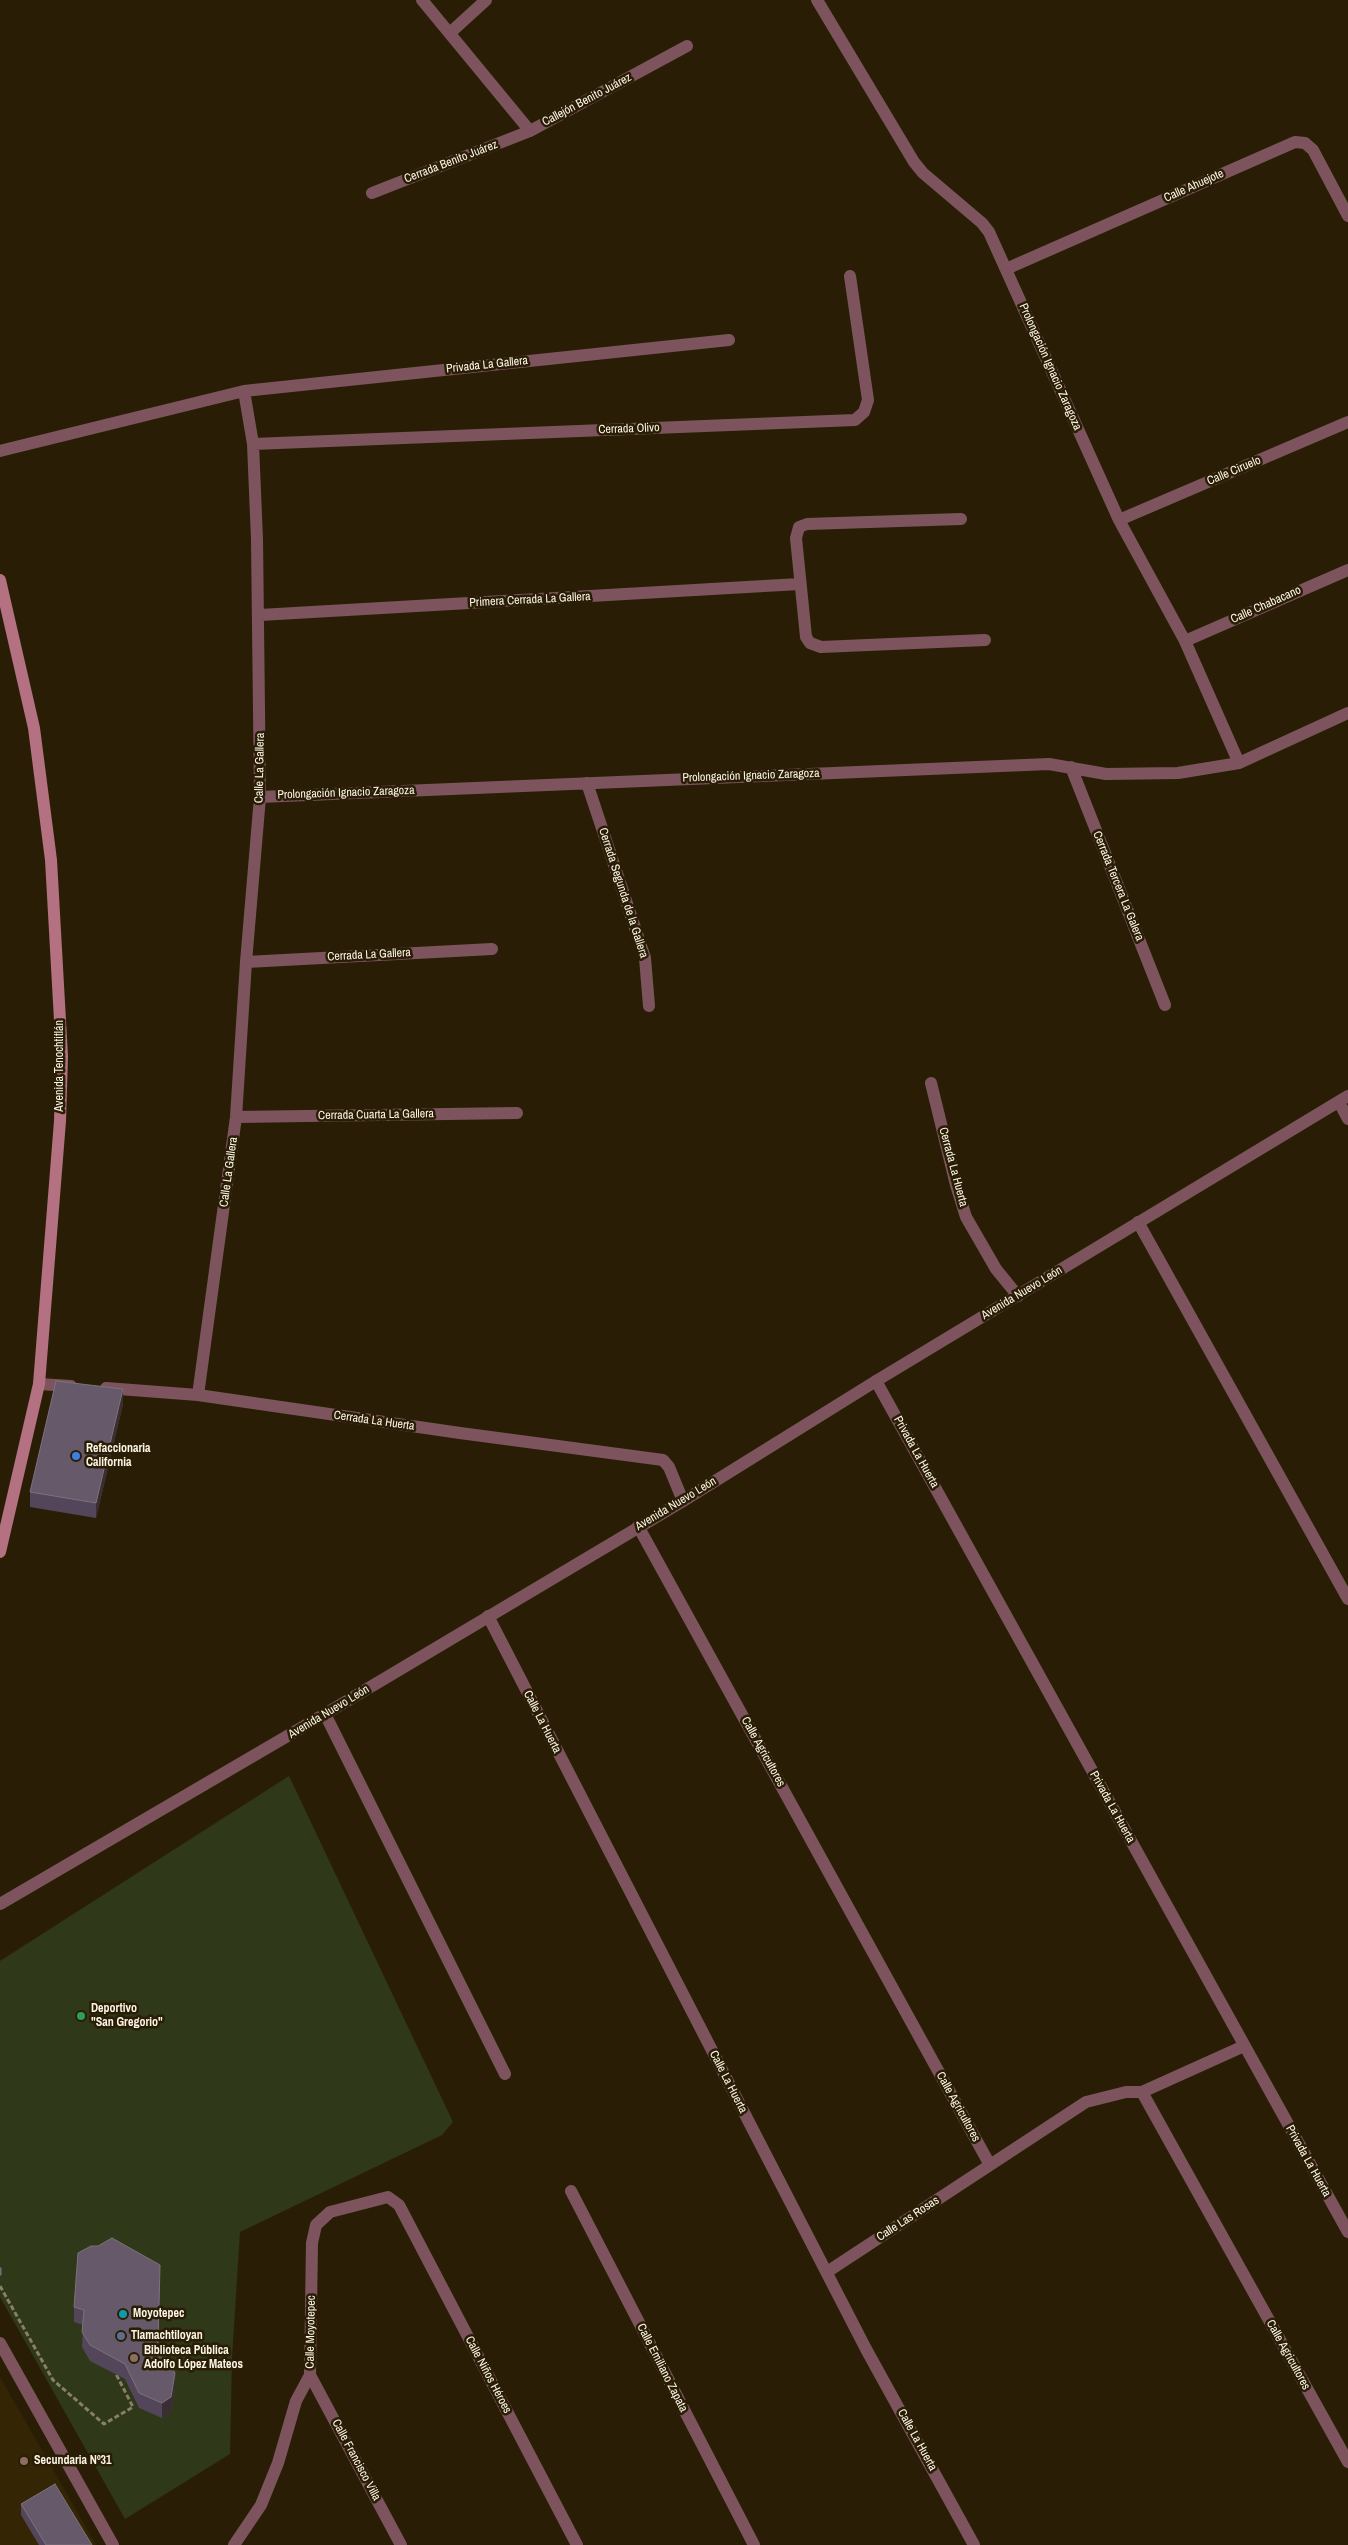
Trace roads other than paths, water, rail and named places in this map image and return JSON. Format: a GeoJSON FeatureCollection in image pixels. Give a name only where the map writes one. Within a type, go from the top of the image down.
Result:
{"type":"FeatureCollection","features":[{"type":"Feature","properties":{"kind":"main road","name":"Avenida Tenochtitlán"},"geometry":{"type":"LineString","coordinates":[[0,580],[34,728],[51,860],[62,1056],[60,1121],[39,1384],[0,1552]]}},
{"type":"Feature","properties":{"kind":"street","name":"Callejón Benito Juárez"},"geometry":{"type":"LineString","coordinates":[[422,0],[530,131],[687,46]]}},
{"type":"Feature","properties":{"kind":"street"},"geometry":{"type":"LineString","coordinates":[[450,32],[486,0]]}},
{"type":"Feature","properties":{"kind":"street","name":"Prolongación Ignacio Zaragoza"},"geometry":{"type":"LineString","coordinates":[[817,0],[914,162],[923,174],[982,223],[989,232],[1120,520],[1185,641],[1240,763]]}},
{"type":"Feature","properties":{"kind":"street","name":"Cerrada Benito Juárez"},"geometry":{"type":"LineString","coordinates":[[372,193],[530,131]]}},
{"type":"Feature","properties":{"kind":"street","name":"Calle Ahuejote"},"geometry":{"type":"LineString","coordinates":[[1006,270],[1295,142],[1306,143],[1313,150],[1348,216]]}},
{"type":"Feature","properties":{"kind":"street","name":"Cerrada Olivo"},"geometry":{"type":"LineString","coordinates":[[253,444],[855,420],[864,412],[868,400],[850,276]]}},
{"type":"Feature","properties":{"kind":"street","name":"Privada La Gallera"},"geometry":{"type":"LineString","coordinates":[[244,390],[729,340]]}},
{"type":"Feature","properties":{"kind":"street"},"geometry":{"type":"LineString","coordinates":[[0,451],[244,390]]}},
{"type":"Feature","properties":{"kind":"street","name":"Calle La Gallera"},"geometry":{"type":"LineString","coordinates":[[198,1395],[236,1117],[246,962],[260,797],[260,615],[253,444],[244,390]]}},
{"type":"Feature","properties":{"kind":"street","name":"Calle Ciruelo"},"geometry":{"type":"LineString","coordinates":[[1120,520],[1348,422]]}},
{"type":"Feature","properties":{"kind":"street"},"geometry":{"type":"LineString","coordinates":[[961,519],[807,524],[799,527],[796,538],[799,584],[806,636],[810,643],[821,647],[985,640]]}},
{"type":"Feature","properties":{"kind":"street","name":"Calle Chabacano"},"geometry":{"type":"LineString","coordinates":[[1185,641],[1348,570]]}},
{"type":"Feature","properties":{"kind":"street","name":"Primera Cerrada La Gallera"},"geometry":{"type":"LineString","coordinates":[[260,615],[799,584]]}},
{"type":"Feature","properties":{"kind":"street","name":"Prolongación Ignacio Zaragoza"},"geometry":{"type":"LineString","coordinates":[[260,797],[1049,764],[1106,774],[1178,773],[1240,763],[1348,713]]}},
{"type":"Feature","properties":{"kind":"street","name":"Cerrada Tercera La Galera"},"geometry":{"type":"LineString","coordinates":[[1072,767],[1165,1005]]}},
{"type":"Feature","properties":{"kind":"street","name":"Cerrada Segunda de la Gallera"},"geometry":{"type":"LineString","coordinates":[[587,782],[645,958],[649,1006]]}},
{"type":"Feature","properties":{"kind":"street","name":"Cerrada La Gallera"},"geometry":{"type":"LineString","coordinates":[[246,962],[492,949]]}},
{"type":"Feature","properties":{"kind":"street","name":"Cerrada La Huerta"},"geometry":{"type":"LineString","coordinates":[[932,1083],[956,1185],[966,1217],[996,1269],[1018,1296]]}},
{"type":"Feature","properties":{"kind":"street"},"geometry":{"type":"LineString","coordinates":[[1343,1099],[1348,1119]]}},
{"type":"Feature","properties":{"kind":"street","name":"Avenida Nuevo León"},"geometry":{"type":"LineString","coordinates":[[0,1904],[325,1714],[682,1501],[876,1381],[1343,1099]]}},
{"type":"Feature","properties":{"kind":"street","name":"Cerrada Cuarta La Gallera"},"geometry":{"type":"LineString","coordinates":[[236,1117],[516,1113]]}},
{"type":"Feature","properties":{"kind":"street"},"geometry":{"type":"LineString","coordinates":[[1138,1222],[1348,1599]]}},
{"type":"Feature","properties":{"kind":"street","name":"Privada La Huerta"},"geometry":{"type":"LineString","coordinates":[[876,1381],[1348,2232]]}},
{"type":"Feature","properties":{"kind":"street","name":"Cerrada La Huerta"},"geometry":{"type":"LineString","coordinates":[[39,1384],[198,1395],[663,1460],[669,1466],[682,1501]]}},
{"type":"Feature","properties":{"kind":"street","name":"Calle Agricultores"},"geometry":{"type":"LineString","coordinates":[[638,1526],[990,2165]]}},
{"type":"Feature","properties":{"kind":"street","name":"Calle La Huerta"},"geometry":{"type":"LineString","coordinates":[[488,1616],[827,2272],[974,2545]]}},
{"type":"Feature","properties":{"kind":"street"},"geometry":{"type":"LineString","coordinates":[[325,1714],[505,2074]]}},
{"type":"Feature","properties":{"kind":"street"},"geometry":{"type":"LineString","coordinates":[[990,2165],[1086,2102],[1126,2092],[1142,2092],[1244,2046]]}},
{"type":"Feature","properties":{"kind":"street","name":"Calle Agricultores"},"geometry":{"type":"LineString","coordinates":[[1142,2092],[1348,2462]]}},
{"type":"Feature","properties":{"kind":"street","name":"Calle Las Rosas"},"geometry":{"type":"LineString","coordinates":[[827,2272],[990,2165]]}},
{"type":"Feature","properties":{"kind":"street","name":"Calle Emiliano Zapata"},"geometry":{"type":"LineString","coordinates":[[571,2191],[754,2545]]}},
{"type":"Feature","properties":{"kind":"street","name":"Calle Moyotepec"},"geometry":{"type":"LineString","coordinates":[[234,2545],[261,2505],[278,2463],[296,2401],[310,2375],[312,2243],[316,2225],[330,2212],[388,2197],[399,2204]]}},
{"type":"Feature","properties":{"kind":"street","name":"Calle Niños Héroes"},"geometry":{"type":"LineString","coordinates":[[399,2204],[577,2545]]}},
{"type":"Feature","properties":{"kind":"street"},"geometry":{"type":"LineString","coordinates":[[0,2342],[113,2545]]}},
{"type":"Feature","properties":{"kind":"street","name":"Calle Francisco Villa"},"geometry":{"type":"LineString","coordinates":[[310,2375],[401,2545]]}},
{"type":"Feature","properties":{"kind":"place","name":"Refaccionaria California"},"geometry":{"type":"Point","coordinates":[76,1456]}},
{"type":"Feature","properties":{"kind":"place","name":"Deportivo \"San Gregorio\""},"geometry":{"type":"Point","coordinates":[81,2016]}},
{"type":"Feature","properties":{"kind":"place","name":"Moyotepec"},"geometry":{"type":"Point","coordinates":[123,2314]}},
{"type":"Feature","properties":{"kind":"place","name":"Tlamachtiloyan"},"geometry":{"type":"Point","coordinates":[121,2336]}},
{"type":"Feature","properties":{"kind":"place","name":"Biblioteca Pública Adolfo López Mateos"},"geometry":{"type":"Point","coordinates":[134,2358]}},
{"type":"Feature","properties":{"kind":"place","name":"Secundaria Nº31"},"geometry":{"type":"Point","coordinates":[24,2461]}}]}
